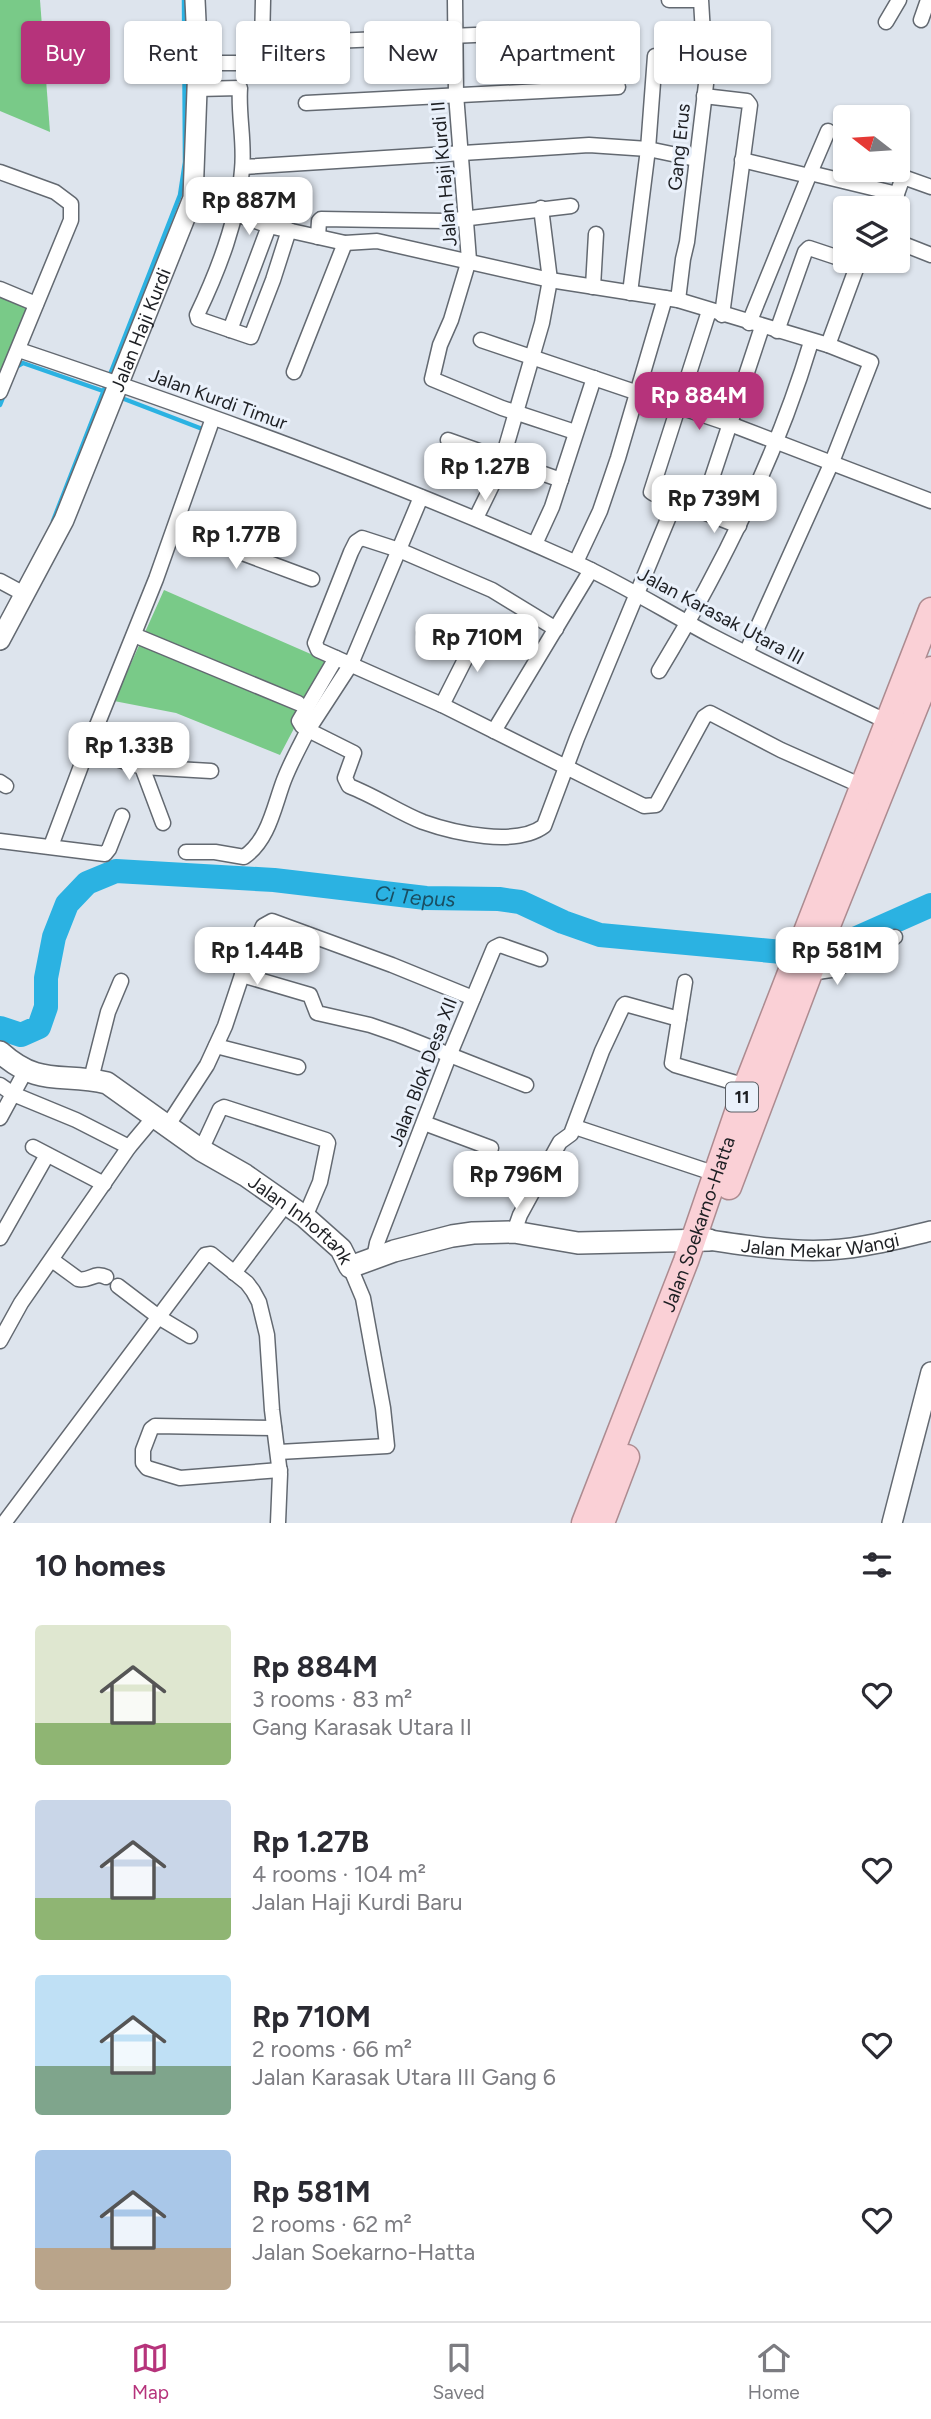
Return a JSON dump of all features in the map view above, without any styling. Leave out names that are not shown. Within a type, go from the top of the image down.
[{"type":"highway","name":"Jalan Soekarno-Hatta","points":[[818,925],[925,662],[931,610]]},
{"type":"highway","name":"Jalan Soekarno-Hatta","points":[[584,1523],[701,1240],[807,963],[862,786],[888,722],[925,662]]},
{"type":"highway","name":"Jalan Soekarno-Hatta","points":[[602,1523],[701,1240],[716,1174],[746,1086],[807,963]]},
{"type":"main road","name":"Jalan Inhoftank","points":[[0,1052],[16,1081],[91,1079],[107,1083],[156,1122],[224,1162],[305,1217],[341,1249],[350,1267],[452,1236],[514,1232],[578,1243],[701,1240]]},
{"type":"street","name":"Jalan Haji Kurdi","points":[[195,0],[196,21]]},
{"type":"street","points":[[262,0],[262,21]]},
{"type":"street","name":"Jalan Haji Kurdi II","points":[[455,0],[456,21]]},
{"type":"street","points":[[669,0],[701,0]]},
{"type":"street","name":"Gang Erus","points":[[576,562],[600,511],[671,299],[687,242],[704,96],[706,58],[703,57],[701,0]]},
{"type":"street","points":[[887,22],[899,0]]},
{"type":"street","points":[[921,20],[928,0]]},
{"type":"street","points":[[630,293],[648,149],[654,69]]},
{"type":"street","name":"Jalan Haji Kurdi","points":[[0,640],[64,520],[112,381],[193,198],[197,84]]},
{"type":"street","name":"Jalan Haji Kurdi II","points":[[456,84],[469,260]]},
{"type":"street","points":[[306,103],[618,87]]},
{"type":"street","points":[[197,89],[240,88],[243,167],[236,215],[197,317],[249,337],[289,230]]},
{"type":"street","points":[[653,494],[651,492],[679,407],[716,313],[750,103],[704,96]]},
{"type":"street","points":[[739,526],[701,511],[730,424],[755,325],[809,175],[828,131]]},
{"type":"street","points":[[243,167],[589,145],[648,149],[696,159]]},
{"type":"street","points":[[742,160],[809,175],[878,196]]},
{"type":"street","points":[[0,172],[55,192],[71,204],[71,220],[0,392]]},
{"type":"street","points":[[897,196],[904,177],[931,187]]},
{"type":"street","points":[[193,198],[269,226],[345,243],[377,241],[550,280],[671,299],[828,345],[871,362],[832,462],[746,653]]},
{"type":"street","points":[[318,237],[321,219],[445,220],[571,206]]},
{"type":"street","points":[[476,518],[502,460],[542,323],[550,280],[541,208]]},
{"type":"street","points":[[230,330],[269,226]]},
{"type":"street","points":[[593,287],[596,234]]},
{"type":"street","points":[[294,372],[345,243]]},
{"type":"street","points":[[910,247],[931,255]]},
{"type":"street","points":[[777,331],[805,252],[809,248],[833,256]]},
{"type":"street","points":[[469,260],[451,320],[440,345],[432,379],[436,383],[575,432]]},
{"type":"street","points":[[828,345],[849,273]]},
{"type":"street","points":[[0,289],[36,304]]},
{"type":"street","points":[[481,340],[638,391],[931,501]]},
{"type":"street","points":[[659,671],[689,622],[739,526],[778,442],[811,342]]},
{"type":"street","name":"Jalan Kurdi Timur","points":[[19,350],[112,381],[421,497]]},
{"type":"street","points":[[535,544],[552,507],[594,378]]},
{"type":"street","points":[[51,846],[134,635],[213,418]]},
{"type":"street","points":[[448,440],[561,480]]},
{"type":"street","points":[[186,852],[215,852],[244,857],[252,852],[267,828],[285,777],[308,730],[351,664],[421,497]]},
{"type":"street","name":"Jalan Karasak Utara III","points":[[421,497],[576,562],[746,653],[888,722]]},
{"type":"street","points":[[336,658],[299,721],[308,730],[354,753],[345,778],[349,786],[422,821],[463,832],[512,838],[540,830],[546,821],[636,592],[675,502]]},
{"type":"street","points":[[174,528],[312,579]]},
{"type":"street","points":[[556,629],[492,590],[399,550],[362,538],[356,542],[317,635],[316,648],[442,705],[635,802],[650,807],[656,805],[704,717],[710,713],[780,750],[862,786]]},
{"type":"street","points":[[494,731],[591,570]]},
{"type":"street","points":[[0,581],[23,594]]},
{"type":"street","points":[[442,705],[481,628]]},
{"type":"street","points":[[424,633],[467,656]]},
{"type":"street","points":[[134,635],[298,703]]},
{"type":"street","points":[[87,750],[142,767],[211,771]]},
{"type":"street","points":[[142,767],[163,822]]},
{"type":"street","points":[[0,841],[104,854],[109,849],[122,816]]},
{"type":"street","points":[[0,1341],[21,1303],[129,1147],[194,1087],[225,1026],[242,975],[263,926],[272,921],[473,998]]},
{"type":"street","points":[[807,963],[838,969],[895,937]]},
{"type":"street","name":"Jalan Blok Desa XII","points":[[373,1258],[449,1056],[497,946],[540,959]]},
{"type":"street","points":[[242,975],[310,995],[314,1010],[321,1015],[370,1025],[526,1085]]},
{"type":"street","points":[[91,1079],[107,1012],[121,981]]},
{"type":"street","points":[[685,982],[672,1060],[675,1065],[746,1086]]},
{"type":"street","points":[[514,1232],[520,1215],[560,1142],[571,1135],[575,1127],[602,1051],[623,1006],[625,1004],[679,1019]]},
{"type":"street","points":[[216,1046],[298,1067]]},
{"type":"street","points":[[0,1118],[16,1081],[76,1120],[129,1147]]},
{"type":"street","points":[[201,1150],[220,1109],[227,1107],[326,1140],[328,1143],[320,1182],[305,1217]]},
{"type":"street","points":[[424,1123],[491,1148]]},
{"type":"street","points":[[575,1127],[716,1174]]},
{"type":"street","points":[[33,1147],[104,1184]]},
{"type":"street","points":[[0,1238],[47,1155]]},
{"type":"street","points":[[234,1273],[286,1204]]},
{"type":"street","name":"Jalan Mekar Wangi","points":[[701,1240],[809,1251],[877,1243],[931,1231]]},
{"type":"street","points":[[4,1523],[205,1255],[213,1255],[253,1291],[267,1335],[274,1428],[279,1452],[278,1523]]},
{"type":"street","points":[[52,1260],[78,1279],[89,1279],[96,1274],[106,1277]]},
{"type":"street","points":[[279,1452],[387,1446],[383,1408],[363,1298],[350,1267]]},
{"type":"street","points":[[118,1286],[160,1318],[190,1336]]},
{"type":"street","points":[[892,1523],[931,1372]]},
{"type":"street","points":[[274,1428],[155,1426],[151,1429],[143,1450],[143,1463],[147,1468],[180,1478],[280,1470]]},
{"type":"green space","points":[[0,0],[40,0],[42,21],[21,21],[21,84],[46,84],[50,132],[0,111]]},
{"type":"green space","points":[[0,292],[32,305],[0,385]]},
{"type":"green space","points":[[164,590],[329,662],[280,755],[176,713],[114,701]]},
{"type":"waterway","points":[[53,521],[180,195],[185,162],[184,0]]},
{"type":"waterway","points":[[16,367],[23,363],[106,392]]},
{"type":"waterway","points":[[0,405],[4,395]]},
{"type":"waterway","points":[[119,397],[205,430]]},
{"type":"waterway","name":"Ci Tepus","points":[[0,1028],[21,1035],[39,1027],[46,1007],[46,978],[54,937],[67,904],[87,883],[116,871],[274,880],[426,898],[499,899],[520,902],[600,935],[782,952],[828,947],[850,941],[931,905]]}]
